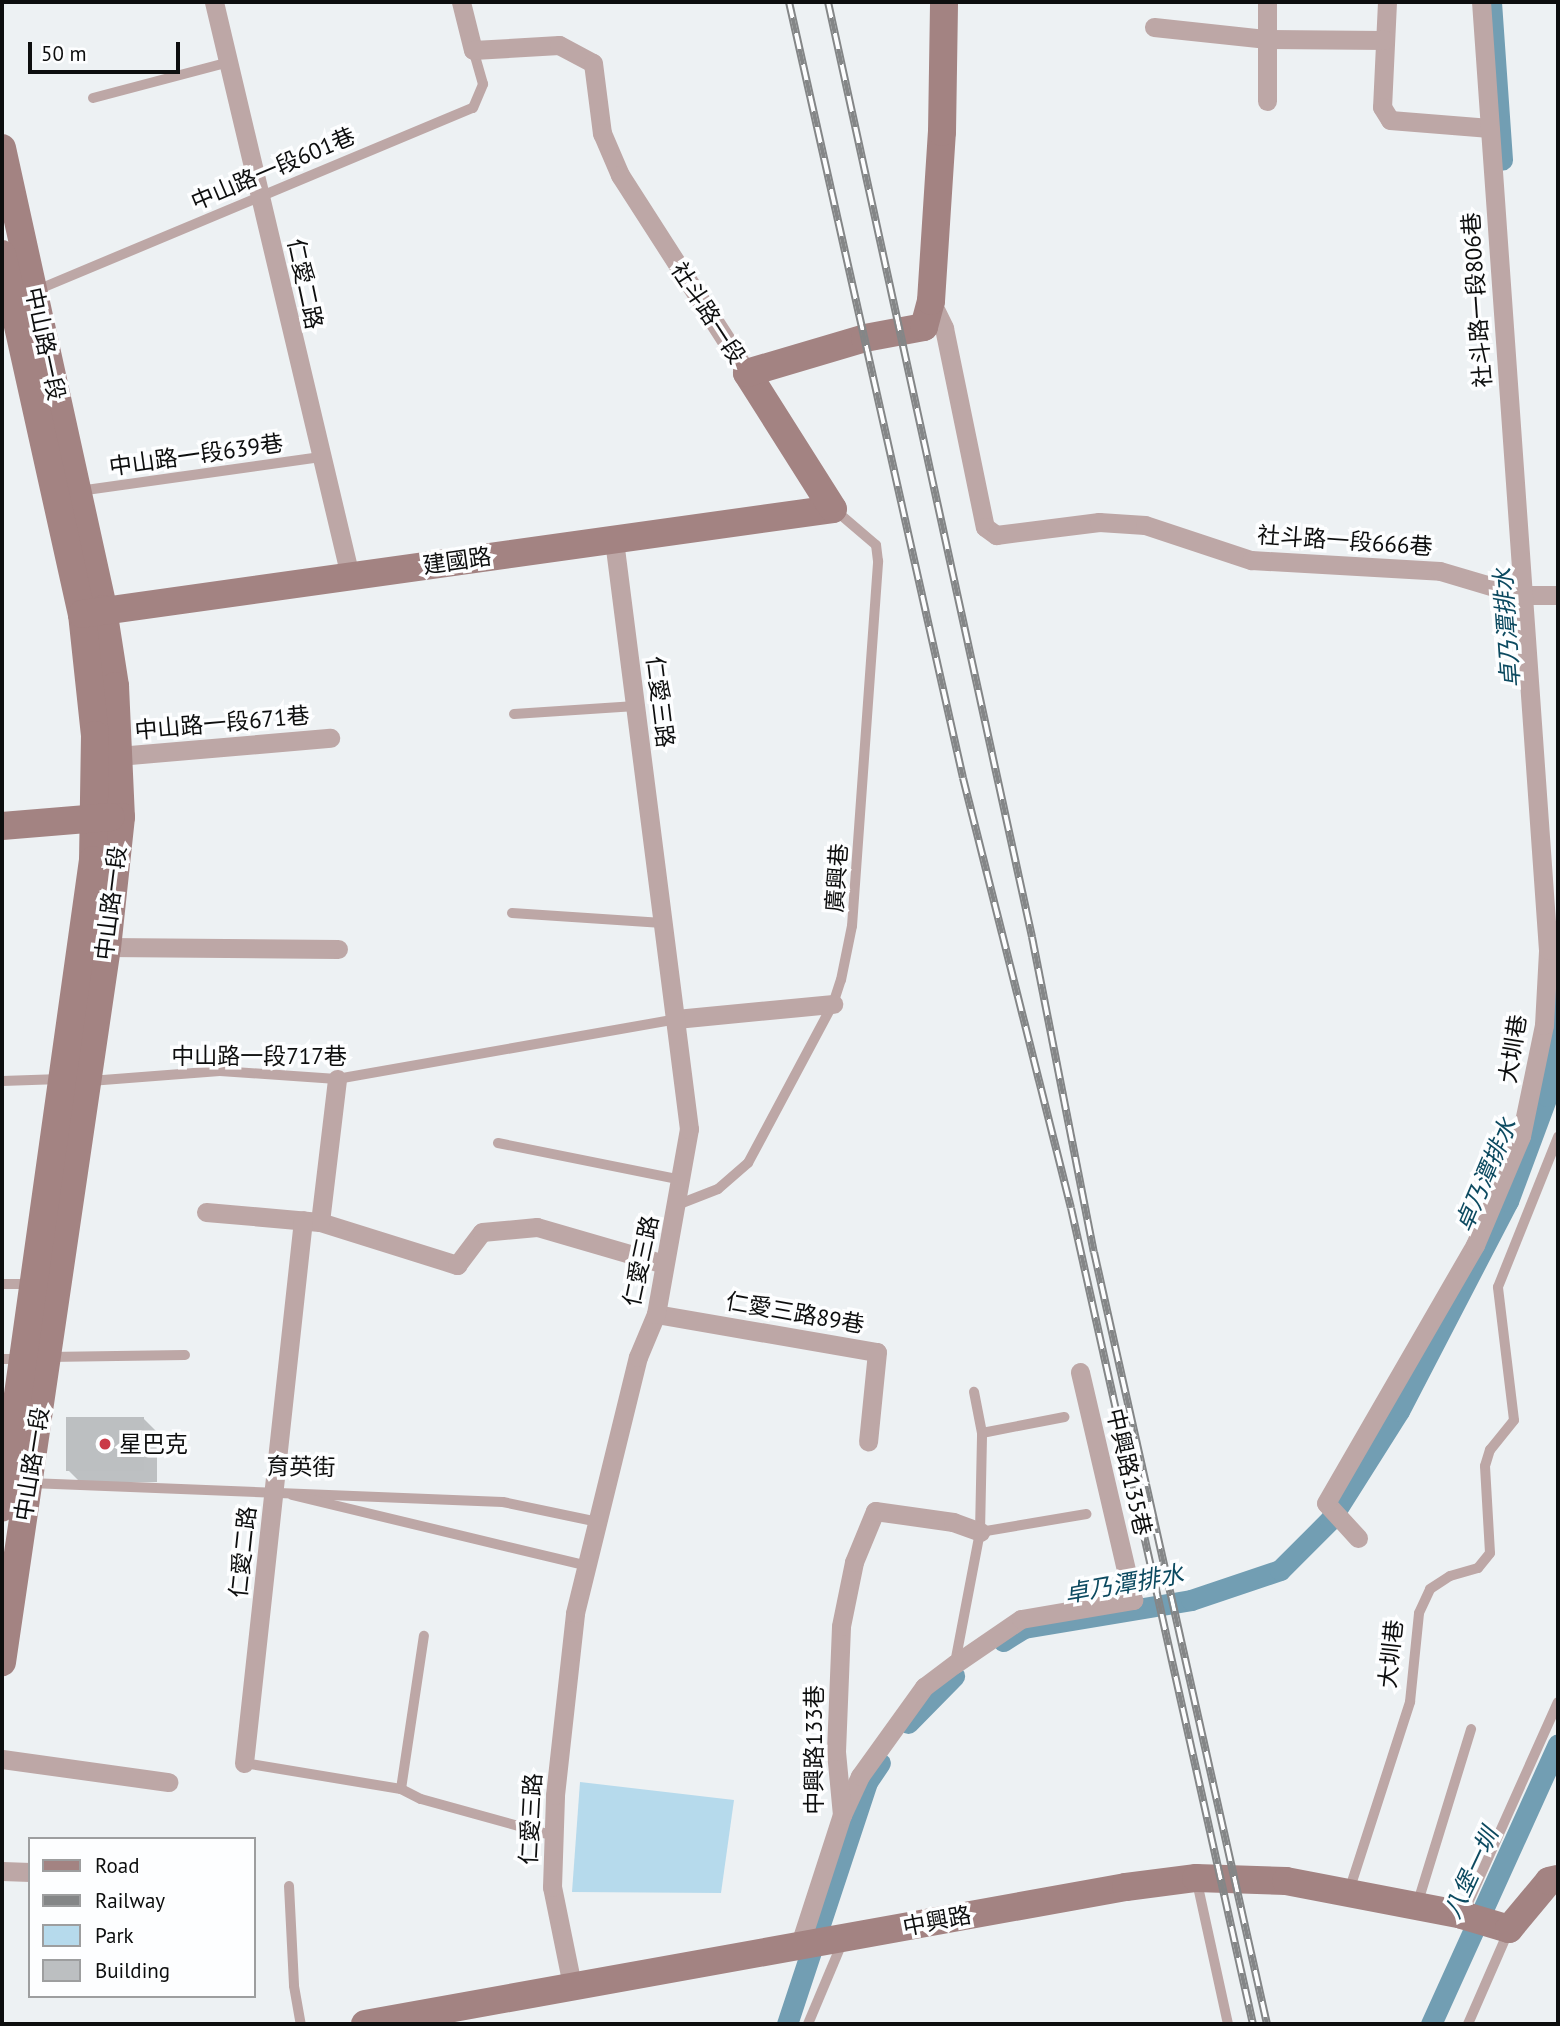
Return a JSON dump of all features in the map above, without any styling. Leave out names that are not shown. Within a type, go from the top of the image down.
[{"type":"street","name":"仁愛二路","points":[[214,2],[262,194],[275,269],[350,576]]},
{"type":"street","points":[[461,2],[473,50]]},
{"type":"street","name":"社斗路一段","points":[[473,50],[559,45],[593,63],[603,134],[620,175],[747,373],[865,338],[924,327],[931,301],[944,2]]},
{"type":"street","points":[[1267,101],[1268,2]]},
{"type":"street","points":[[1387,2],[1382,107],[1390,120],[1489,128]]},
{"type":"street","name":"社斗路一段806巷","points":[[1481,2],[1522,595]]},
{"type":"street","points":[[1154,27],[1267,39],[1385,40]]},
{"type":"street","name":"中山路一段","points":[[2,148],[16,301],[92,611],[115,686],[121,817],[107,947],[75,1080],[33,1284],[27,1358]]},
{"type":"street","name":"中山路一段","points":[[2,254],[76,491],[92,611],[93,817],[93,860],[75,1080],[27,1358],[9,1490],[2,1662]]},
{"type":"street","name":"社斗路一段666巷","points":[[931,301],[944,328],[985,527],[996,535],[1099,522],[1144,525],[1251,560],[1440,571],[1522,595],[1553,595]]},
{"type":"street","points":[[747,373],[833,509]]},
{"type":"street","name":"建國路","points":[[92,611],[833,509]]},
{"type":"street","name":"仁愛三路","points":[[572,1985],[552,1887],[554,1836],[575,1612],[639,1357],[656,1314],[689,1129],[614,540]]},
{"type":"street","name":"大圳巷","points":[[1358,1538],[1326,1503],[1475,1245],[1521,1136],[1533,1090],[1549,950],[1522,595]]},
{"type":"street","name":"中山路一段671巷","points":[[118,757],[330,738]]},
{"type":"street","points":[[2,826],[93,817],[121,817]]},
{"type":"street","points":[[107,947],[338,949]]},
{"type":"street","points":[[676,1019],[833,1004]]},
{"type":"street","name":"仁愛二路","points":[[244,1763],[275,1491],[311,1221],[337,1079]]},
{"type":"street","points":[[206,1212],[311,1221],[457,1265],[482,1232],[537,1227],[664,1264]]},
{"type":"street","name":"仁愛三路89巷","points":[[656,1314],[877,1352],[868,1442]]},
{"type":"street","name":"中興路135巷","points":[[842,1815],[860,1776],[924,1687],[955,1664],[1021,1619],[1133,1600],[1080,1372]]},
{"type":"street","name":"中興路133巷","points":[[799,1947],[842,1815],[836,1751],[841,1626],[854,1562],[875,1511],[953,1522],[980,1532]]},
{"type":"street","points":[[2,1759],[168,1782]]},
{"type":"street","points":[[2,1871],[28,1872]]},
{"type":"street","points":[[1509,1929],[1554,1877]]},
{"type":"street","name":"中興路","points":[[365,2024],[1126,1887],[1196,1878],[1286,1881],[1349,1891],[1463,1915],[1509,1929]]},
{"type":"lane","name":"中山路一段601巷","points":[[16,301],[262,194],[473,108],[483,84],[473,50]]},
{"type":"lane","points":[[93,98],[229,62]]},
{"type":"lane","name":"中山路一段639巷","points":[[76,491],[321,457]]},
{"type":"lane","name":"廣興巷","points":[[677,1205],[718,1189],[748,1163],[833,1004],[852,926],[878,561],[876,545],[833,509]]},
{"type":"lane","points":[[514,714],[636,706]]},
{"type":"lane","points":[[512,912],[664,923]]},
{"type":"lane","name":"中山路一段717巷","points":[[2,1082],[220,1071],[337,1079],[676,1019]]},
{"type":"lane","name":"大圳巷","points":[[1349,1891],[1410,1702],[1419,1613],[1430,1589],[1450,1576],[1478,1568],[1490,1553],[1485,1466],[1490,1450],[1514,1420],[1498,1287],[1558,1137]]},
{"type":"lane","points":[[498,1143],[681,1180]]},
{"type":"lane","points":[[2,1284],[33,1284]]},
{"type":"lane","points":[[27,1358],[185,1355]]},
{"type":"lane","points":[[955,1664],[980,1532],[982,1433],[974,1392]]},
{"type":"lane","points":[[982,1433],[1063,1417]]},
{"type":"lane","name":"育英街","points":[[9,1490],[275,1491],[503,1502],[598,1522]]},
{"type":"lane","points":[[275,1491],[587,1566]]},
{"type":"lane","points":[[980,1532],[1086,1514]]},
{"type":"lane","points":[[401,1789],[424,1636]]},
{"type":"lane","points":[[1463,1915],[1558,1702]]},
{"type":"lane","points":[[1417,1905],[1471,1729]]},
{"type":"lane","points":[[244,1763],[401,1789],[421,1799],[554,1836]]},
{"type":"lane","points":[[1196,1878],[1228,2024]]},
{"type":"lane","points":[[289,1886],[294,1986],[301,2024]]},
{"type":"lane","points":[[1468,2024],[1509,1929]]},
{"type":"lane","points":[[808,2024],[843,1939]]},
{"type":"green space","points":[[580,1782],[734,1800],[721,1893],[572,1892]]},
{"type":"building","name":"星巴克","points":[[66,1417],[144,1417],[144,1471],[66,1471]]},
{"type":"waterway","name":"卓乃潭排水","points":[[1491,2],[1502,160]]},
{"type":"waterway","name":"卓乃潭排水","points":[[1003,1641],[1024,1628],[1191,1600],[1280,1570],[1330,1520],[1399,1411],[1508,1201],[1547,1096],[1555,1025],[1555,964]]},
{"type":"waterway","name":"卓乃潭排水","points":[[908,1723],[954,1676]]},
{"type":"waterway","name":"八堡一圳","points":[[1431,2024],[1558,1744]]},
{"type":"waterway","name":"卓乃潭排水","points":[[787,2024],[867,1782],[880,1763]]},
{"type":"railway","points":[[789,2],[963,778],[1071,1208],[1253,2024]]},
{"type":"railway","points":[[828,2],[1032,937],[1094,1252],[1267,2024]]},
{"type":"place","name":"星巴克","points":[[105,1444]]}]
